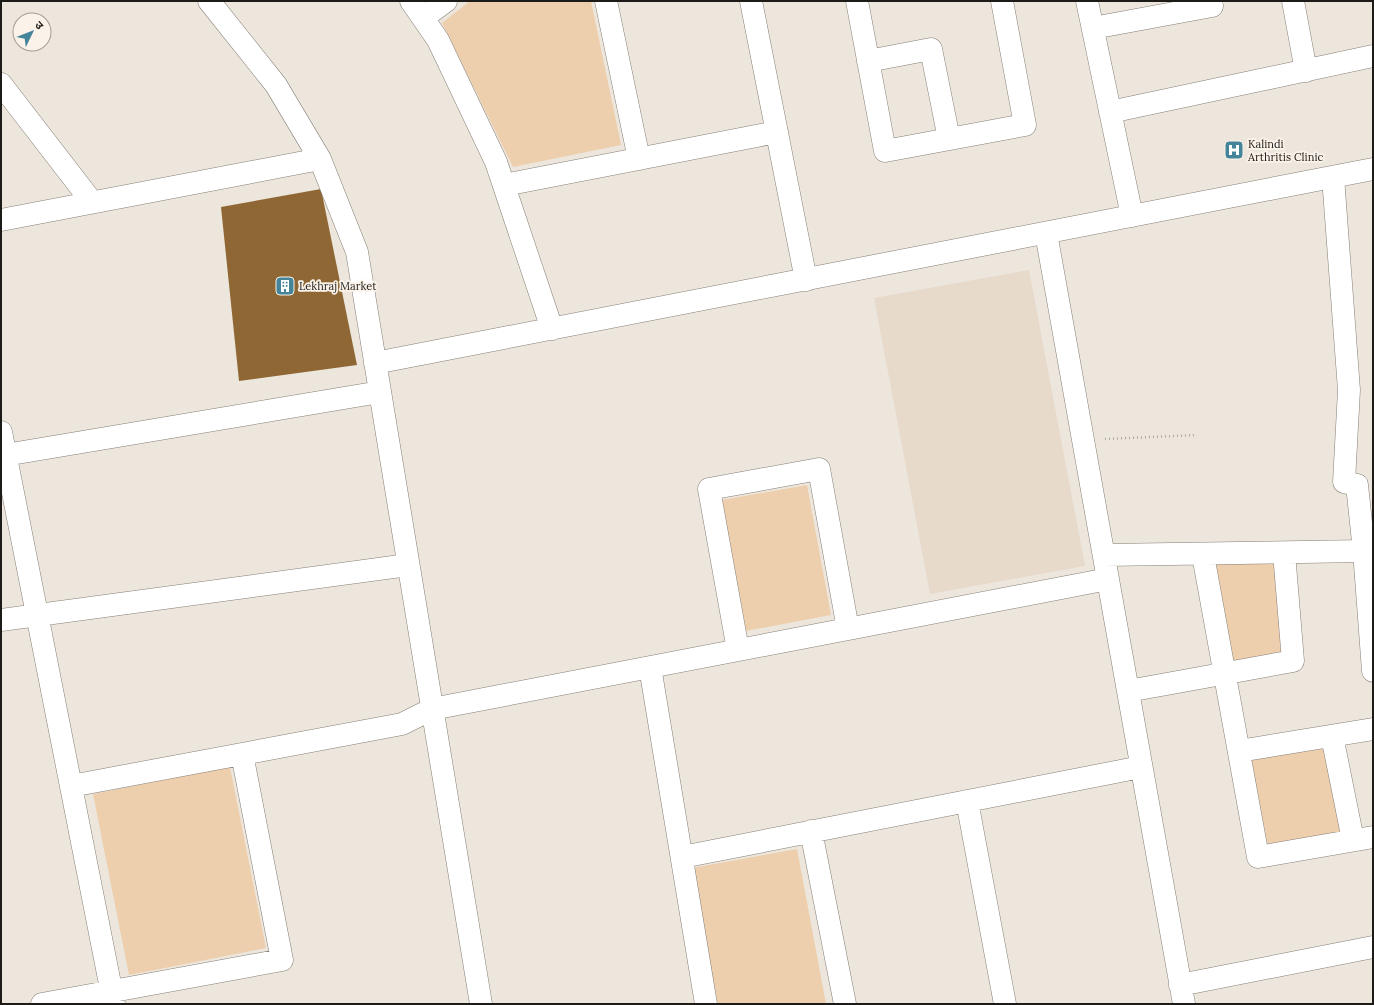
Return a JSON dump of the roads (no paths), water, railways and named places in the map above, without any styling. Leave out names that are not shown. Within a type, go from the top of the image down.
[{"type":"street","points":[[208,1],[276,85],[320,159],[357,252],[481,1004]]},
{"type":"street","points":[[446,1],[417,10],[438,40],[496,162],[552,329]]},
{"type":"street","points":[[606,1],[639,159]]},
{"type":"street","points":[[752,1],[806,280]]},
{"type":"street","points":[[857,1],[885,151],[1025,125],[1002,1]]},
{"type":"street","points":[[1088,1],[1132,216]]},
{"type":"street","points":[[1093,28],[1212,6],[1211,1]]},
{"type":"street","points":[[1293,1],[1306,71]]},
{"type":"street","points":[[868,61],[931,49],[949,139]]},
{"type":"street","points":[[1110,112],[1373,56]]},
{"type":"street","points":[[1,84],[92,202]]},
{"type":"street","points":[[504,185],[777,132]]},
{"type":"street","points":[[1,220],[320,159]]},
{"type":"street","points":[[375,363],[1373,169]]},
{"type":"street","points":[[1333,177],[1349,390],[1344,482],[1357,485],[1364,551],[1373,671]]},
{"type":"street","points":[[1046,233],[1182,994],[1373,947]]},
{"type":"street","points":[[6,455],[380,392]]},
{"type":"street","points":[[1,432],[113,998]]},
{"type":"street","points":[[738,650],[709,489],[819,469],[848,629]]},
{"type":"street","points":[[1104,556],[1364,551]]},
{"type":"street","points":[[1128,690],[1293,660],[1284,553]]},
{"type":"street","points":[[1204,555],[1258,857],[1363,838],[1332,736]]},
{"type":"street","points":[[1,620],[408,565]]},
{"type":"street","points":[[71,786],[402,724],[432,709],[1108,579]]},
{"type":"street","points":[[650,667],[706,1004]]},
{"type":"street","points":[[1239,751],[1373,729]]},
{"type":"street","points":[[42,1004],[113,998],[282,960],[242,754]]},
{"type":"street","points":[[682,857],[1141,767]]},
{"type":"street","points":[[967,801],[1005,1004]]},
{"type":"street","points":[[811,831],[845,1004]]},
{"type":"place","name":"Kalindi Arthritis Clinic","points":[[1234,150]]},
{"type":"place","name":"Lekhraj Market","points":[[285,286]]}]
